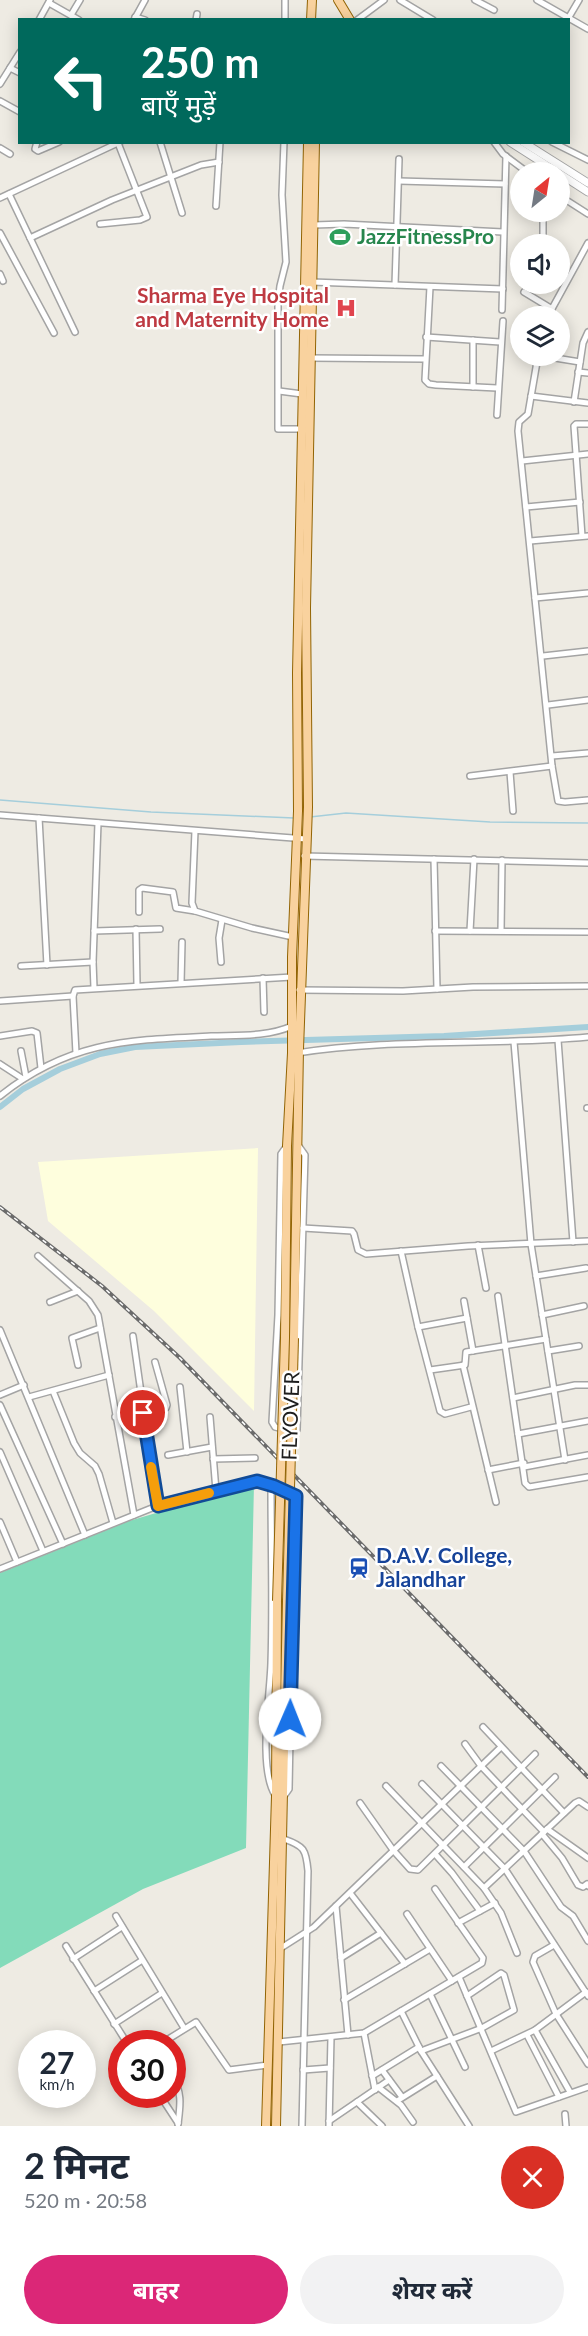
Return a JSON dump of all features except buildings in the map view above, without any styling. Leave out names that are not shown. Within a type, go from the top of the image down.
[{"type":"main road","points":[[311,18],[312,0]]},
{"type":"main road","points":[[317,0],[317,18]]},
{"type":"main road","points":[[338,0],[349,18]]},
{"type":"main road","points":[[302,827],[308,809],[306,608],[308,144]]},
{"type":"main road","points":[[296,1051],[294,1030],[302,839],[298,811],[297,673],[302,394],[312,282],[315,144]]},
{"type":"main road","points":[[296,991],[292,977],[293,937],[301,856]]},
{"type":"main road","name":"FLYOVER","points":[[280,1796],[277,1601],[297,1144],[296,1051]]},
{"type":"main road","name":"FLYOVER","points":[[280,1796],[287,1601],[289,1338],[287,1146],[296,1051]]},
{"type":"main road","points":[[276,2126],[284,1839],[280,1796]]},
{"type":"main road","points":[[266,2126],[280,1796]]},
{"type":"street","points":[[71,15],[80,0]]},
{"type":"street","points":[[134,18],[144,0]]},
{"type":"street","points":[[285,0],[285,18]]},
{"type":"street","points":[[360,18],[384,0]]},
{"type":"street","points":[[400,0],[430,18]]},
{"type":"street","points":[[475,0],[494,10]]},
{"type":"street","points":[[537,0],[588,29]]},
{"type":"street","points":[[569,17],[579,0]]},
{"type":"street","points":[[40,18],[50,2],[76,18]]},
{"type":"street","points":[[0,83],[18,55]]},
{"type":"street","points":[[10,68],[18,73]]},
{"type":"street","points":[[0,101],[18,111]]},
{"type":"street","points":[[36,144],[36,151],[54,144]]},
{"type":"street","points":[[100,144],[102,151]]},
{"type":"street","points":[[0,198],[117,144]]},
{"type":"street","points":[[100,224],[144,219],[147,213],[119,144]]},
{"type":"street","points":[[161,144],[182,213]]},
{"type":"street","points":[[216,206],[220,144]]},
{"type":"street","points":[[284,144],[282,195],[286,262],[278,303],[278,429],[302,429]]},
{"type":"street","points":[[496,144],[514,162]]},
{"type":"street","points":[[513,144],[541,162]]},
{"type":"street","points":[[526,144],[588,183]]},
{"type":"street","points":[[556,144],[588,160]]},
{"type":"street","points":[[0,148],[10,154]]},
{"type":"street","points":[[502,310],[506,156]]},
{"type":"street","points":[[395,285],[399,159]]},
{"type":"street","points":[[30,238],[138,190],[201,165],[219,162]]},
{"type":"street","points":[[399,181],[505,184]]},
{"type":"street","points":[[570,181],[588,192]]},
{"type":"street","points":[[9,194],[75,332]]},
{"type":"street","points":[[570,202],[588,214]]},
{"type":"street","points":[[314,225],[344,224],[503,232]]},
{"type":"street","points":[[0,232],[54,333]]},
{"type":"street","points":[[554,306],[588,243]]},
{"type":"street","points":[[0,274],[3,281]]},
{"type":"street","points":[[312,282],[503,289]]},
{"type":"street","points":[[430,287],[424,377],[429,384],[497,388]]},
{"type":"street","points":[[527,294],[547,306]]},
{"type":"street","points":[[497,415],[503,321]]},
{"type":"street","points":[[574,402],[583,343],[588,332]]},
{"type":"street","points":[[426,337],[500,342]]},
{"type":"street","points":[[472,387],[473,340]]},
{"type":"street","points":[[307,358],[425,359]]},
{"type":"street","points":[[570,360],[580,362]]},
{"type":"street","points":[[536,366],[528,414],[519,422],[535,598],[548,705],[552,766],[558,801],[588,800]]},
{"type":"street","points":[[578,372],[588,373]]},
{"type":"street","points":[[279,391],[302,394]]},
{"type":"street","points":[[531,396],[588,403]]},
{"type":"street","points":[[530,541],[585,536],[574,426],[588,424]]},
{"type":"street","points":[[522,461],[588,454]]},
{"type":"street","points":[[526,507],[580,502]]},
{"type":"street","points":[[535,598],[588,593]]},
{"type":"street","points":[[543,656],[588,651]]},
{"type":"street","points":[[548,705],[588,700]]},
{"type":"street","points":[[552,756],[588,753]]},
{"type":"street","points":[[470,776],[552,766]]},
{"type":"street","points":[[510,772],[513,811]]},
{"type":"street","points":[[0,815],[302,839]]},
{"type":"street","points":[[39,818],[47,965]]},
{"type":"street","points":[[94,988],[98,823]]},
{"type":"street","points":[[195,831],[192,903],[195,911]]},
{"type":"street","points":[[301,856],[588,863]]},
{"type":"street","points":[[434,859],[437,989]]},
{"type":"street","points":[[470,931],[474,859]]},
{"type":"street","points":[[501,931],[502,860]]},
{"type":"street","points":[[139,912],[139,890],[141,888],[174,892],[176,908],[293,937]]},
{"type":"street","points":[[220,962],[219,938],[222,920]]},
{"type":"street","points":[[136,929],[137,985]]},
{"type":"street","points":[[94,931],[160,929]]},
{"type":"street","points":[[435,931],[588,932]]},
{"type":"street","points":[[181,983],[182,942]]},
{"type":"street","points":[[21,966],[93,962]]},
{"type":"street","points":[[76,1053],[73,996],[75,990],[292,977]]},
{"type":"street","points":[[263,978],[264,1012]]},
{"type":"street","points":[[296,991],[365,992],[588,986]]},
{"type":"street","points":[[0,1001],[73,996]]},
{"type":"street","points":[[0,1095],[41,1068],[76,1053],[123,1042],[267,1034],[294,1030]]},
{"type":"street","points":[[0,1036],[37,1033],[41,1068]]},
{"type":"street","points":[[296,1051],[359,1045],[514,1042],[588,1037]]},
{"type":"street","points":[[558,1040],[573,1242]]},
{"type":"street","points":[[514,1042],[531,1244],[565,1460]]},
{"type":"street","points":[[21,1051],[25,1078]]},
{"type":"street","points":[[0,1064],[25,1078]]},
{"type":"street","points":[[287,1146],[281,1154],[278,1334],[272,1422],[275,1427],[294,1432],[297,1430],[306,1155],[297,1144]]},
{"type":"street","points":[[303,1228],[352,1231],[358,1250],[366,1254],[478,1245],[588,1241]]},
{"type":"street","points":[[478,1245],[486,1288]]},
{"type":"street","points":[[401,1251],[418,1327],[442,1413],[471,1407]]},
{"type":"street","points":[[38,1256],[94,1308],[100,1328],[134,1515]]},
{"type":"street","points":[[536,1276],[586,1268]]},
{"type":"street","points":[[50,1302],[78,1291]]},
{"type":"street","points":[[498,1296],[525,1484],[529,1487],[588,1477]]},
{"type":"street","points":[[464,1301],[474,1351]]},
{"type":"street","points":[[542,1315],[584,1306]]},
{"type":"street","points":[[418,1327],[467,1318]]},
{"type":"street","points":[[78,1365],[72,1338],[100,1328]]},
{"type":"street","points":[[0,1330],[85,1535]]},
{"type":"street","points":[[133,1336],[158,1506]]},
{"type":"street","points":[[496,1502],[471,1407],[463,1365],[466,1363],[465,1353],[546,1339]]},
{"type":"street","points":[[548,1351],[579,1346]]},
{"type":"street","points":[[115,1417],[164,1409],[166,1406],[155,1362]]},
{"type":"street","points":[[430,1370],[463,1365]]},
{"type":"street","points":[[29,1397],[109,1375]]},
{"type":"street","points":[[0,1395],[24,1385]]},
{"type":"street","points":[[513,1398],[588,1385]]},
{"type":"street","points":[[180,1387],[187,1452]]},
{"type":"street","points":[[53,1391],[74,1443],[80,1453],[95,1466],[99,1474],[113,1523]]},
{"type":"street","points":[[0,1405],[63,1544]]},
{"type":"street","points":[[210,1417],[216,1491]]},
{"type":"street","points":[[518,1434],[588,1421]]},
{"type":"street","points":[[168,1455],[212,1447]]},
{"type":"street","points":[[0,1452],[44,1551]]},
{"type":"street","points":[[488,1470],[588,1455]]},
{"type":"street","points":[[213,1459],[255,1458]]},
{"type":"street","points":[[0,1569],[158,1506],[216,1491],[257,1481],[272,1486],[293,1494],[297,1500],[293,1577],[289,1790],[280,1796],[269,1785],[267,1747],[271,1665],[272,1486]]},
{"type":"street","points":[[0,1522],[17,1562]]},
{"type":"street","points":[[483,1727],[564,1813]]},
{"type":"street","points":[[465,1744],[481,1766],[544,1832],[578,1885],[583,1887],[588,1884]]},
{"type":"street","points":[[281,1948],[306,1932],[336,1906],[501,1747]]},
{"type":"street","points":[[360,1803],[393,1850],[413,1871],[418,1870],[535,1754]]},
{"type":"street","points":[[441,1766],[524,1851],[561,1907],[573,1916],[588,1941]]},
{"type":"street","points":[[464,1867],[555,1777]]},
{"type":"street","points":[[422,1784],[505,1869],[586,1990],[536,2030],[491,2051]]},
{"type":"street","points":[[386,1786],[484,1888],[495,1903],[517,1953]]},
{"type":"street","points":[[484,1888],[579,1801],[588,1807]]},
{"type":"street","points":[[544,1832],[588,1858]]},
{"type":"street","points":[[284,1839],[299,1845],[304,1850],[306,1858],[302,2126]]},
{"type":"street","points":[[435,1854],[480,1911]]},
{"type":"street","points":[[279,2042],[364,2033],[483,1961],[435,1889]]},
{"type":"street","points":[[350,1893],[405,1964]]},
{"type":"street","points":[[458,1923],[495,1903]]},
{"type":"street","points":[[336,1906],[348,2035]]},
{"type":"street","points":[[407,1914],[452,1981]]},
{"type":"street","points":[[116,1916],[141,1961],[184,2028]]},
{"type":"street","points":[[73,1959],[122,1927]]},
{"type":"street","points":[[341,1958],[381,1933]]},
{"type":"street","points":[[554,1945],[533,1959],[556,2014],[588,2064]]},
{"type":"street","points":[[66,1946],[118,2030]]},
{"type":"street","points":[[344,2000],[430,1949]]},
{"type":"street","points":[[94,1991],[141,1961]]},
{"type":"street","points":[[372,2076],[420,2049],[482,2028],[514,2010],[504,1975],[498,1973],[467,1996]]},
{"type":"street","points":[[459,1977],[516,2112],[588,2087]]},
{"type":"street","points":[[114,2024],[162,1992]]},
{"type":"street","points":[[430,1994],[465,2067]]},
{"type":"street","points":[[401,2012],[420,2049],[469,2126]]},
{"type":"street","points":[[181,2030],[194,2022],[199,2024],[229,2070],[268,2065]]},
{"type":"street","points":[[536,2030],[570,2092]]},
{"type":"street","points":[[364,2033],[376,2089]]},
{"type":"street","points":[[527,2035],[559,2097]]},
{"type":"street","points":[[329,2124],[331,2037]]},
{"type":"street","points":[[303,2070],[330,2068]]},
{"type":"street","points":[[382,2070],[413,2122]]},
{"type":"street","points":[[400,2099],[437,2076]]},
{"type":"street","points":[[329,2124],[389,2080]]},
{"type":"street","points":[[376,2089],[400,2099]]},
{"type":"street","points":[[357,2102],[382,2126]]},
{"type":"street","points":[[168,2108],[179,2125]]},
{"type":"street","points":[[179,2125],[180,2108]]},
{"type":"street","points":[[565,2114],[566,2126]]},
{"type":"shaded area","points":[[258,1148],[254,1411],[154,1311],[48,1221],[38,1162]]},
{"type":"green space","points":[[254,1484],[246,1848],[143,1889],[0,1968],[0,1573],[129,1521]]},
{"type":"waterway","points":[[0,800],[151,812],[294,818]]},
{"type":"waterway","points":[[310,817],[346,813],[490,822],[588,823]]},
{"type":"waterway","points":[[0,1107],[23,1089],[60,1069],[100,1054],[135,1047],[444,1036],[588,1027]]},
{"type":"railway","points":[[0,1207],[102,1286],[180,1358],[588,1777]]},
{"type":"slow traffic","points":[[151,1467],[158,1506],[209,1493]]},
{"type":"place","name":"JazzFitnessPro","points":[[340,237]]},
{"type":"place","name":"Sharma Eye Hospital and Maternity Home","points":[[346,308]]},
{"type":"place","name":"D.A.V. College, Jalandhar","points":[[359,1568]]},
{"type":"route","points":[[143,1413],[158,1506],[257,1481],[296,1496],[290,1719]]}]
